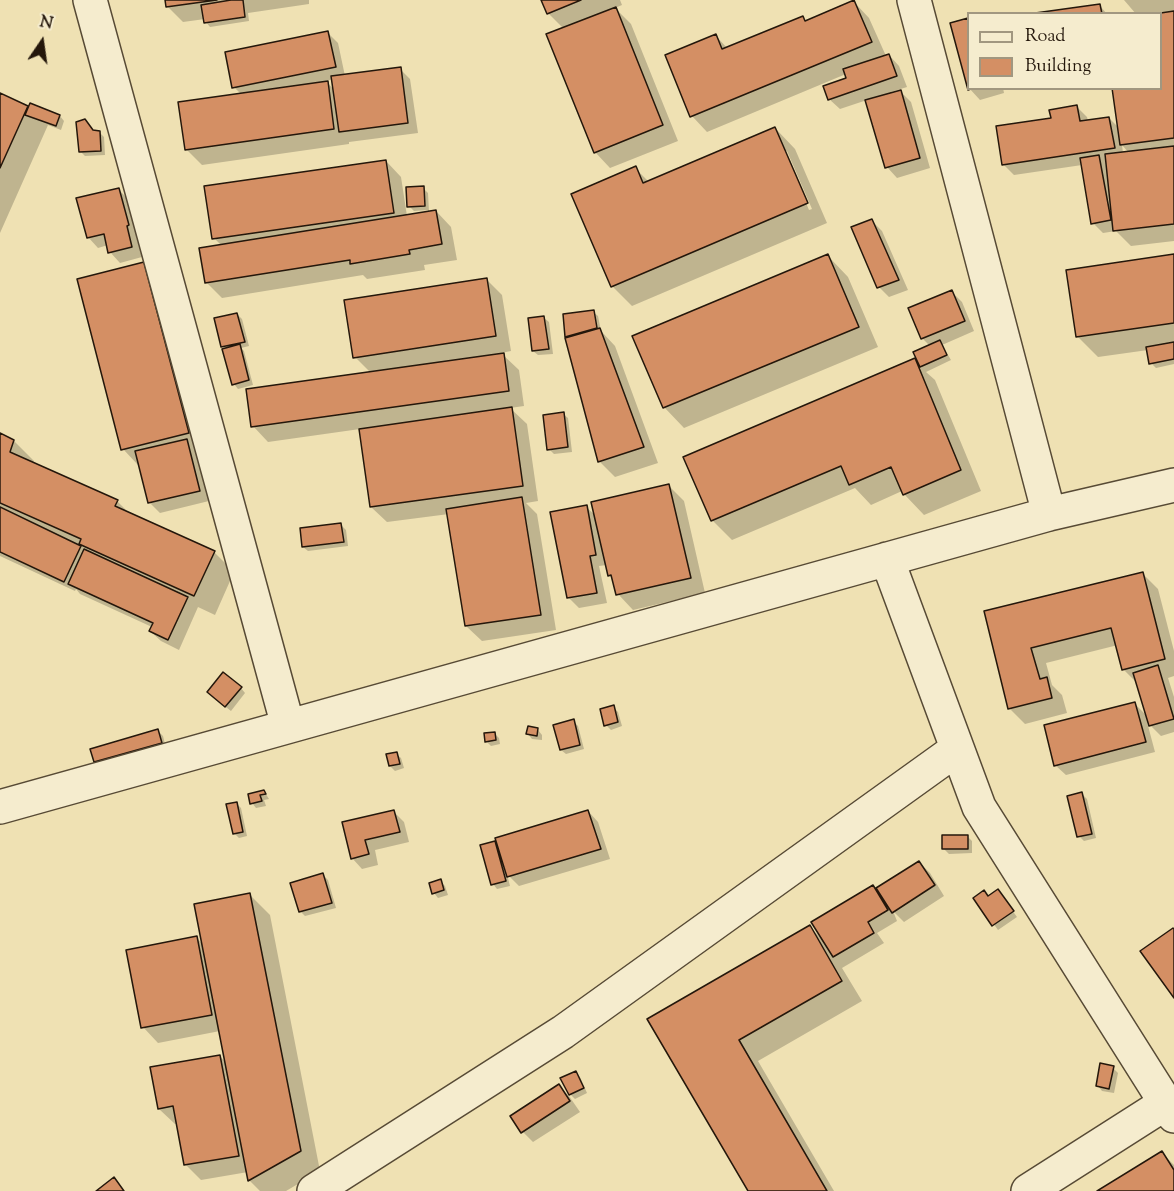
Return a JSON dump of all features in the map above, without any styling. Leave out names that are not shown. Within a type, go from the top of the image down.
[{"type":"street","points":[[90,0],[288,726]]},
{"type":"street","points":[[914,0],[1049,514]]},
{"type":"street","points":[[0,807],[1049,514],[1174,485]]},
{"type":"street","points":[[887,559],[979,807],[1170,1110],[1028,1191]]},
{"type":"street","points":[[314,1191],[563,1032],[957,749]]},
{"type":"building","points":[[165,0],[217,0],[166,7]]},
{"type":"building","points":[[243,0],[245,17],[204,23],[201,5]]},
{"type":"building","points":[[541,0],[581,0],[547,14]]},
{"type":"building","points":[[854,0],[872,42],[690,117],[665,55],[716,34],[722,49],[803,16],[805,21]]},
{"type":"building","points":[[1100,4],[1102,12],[1042,12]]},
{"type":"building","points":[[616,7],[663,125],[594,153],[546,34]]},
{"type":"building","points":[[1174,11],[1174,138],[1120,145],[1112,90],[1162,90],[1162,13]]},
{"type":"building","points":[[967,18],[967,86],[950,23]]},
{"type":"building","points":[[328,31],[336,67],[232,88],[225,52]]},
{"type":"building","points":[[889,54],[897,76],[828,100],[823,86],[846,78],[843,69]]},
{"type":"building","points":[[401,67],[408,123],[339,132],[331,76]]},
{"type":"building","points":[[328,81],[334,129],[185,150],[178,102]]},
{"type":"building","points":[[901,90],[920,158],[885,168],[865,100]]},
{"type":"building","points":[[0,93],[28,106],[0,168]]},
{"type":"building","points":[[30,103],[60,115],[56,126],[25,115]]},
{"type":"building","points":[[1077,105],[1080,121],[1109,117],[1115,148],[1002,165],[996,126],[1051,118],[1049,110]]},
{"type":"building","points":[[85,119],[93,130],[100,131],[101,151],[79,152],[76,122]]},
{"type":"building","points":[[775,127],[808,203],[611,287],[571,194],[636,166],[643,183]]},
{"type":"building","points":[[1174,146],[1174,224],[1113,231],[1105,154]]},
{"type":"building","points":[[1099,155],[1111,220],[1091,224],[1080,158]]},
{"type":"building","points":[[386,160],[394,213],[212,239],[204,186]]},
{"type":"building","points":[[424,186],[425,206],[407,207],[406,187]]},
{"type":"building","points":[[119,188],[129,225],[127,226],[132,247],[108,253],[104,234],[87,238],[76,198]]},
{"type":"building","points":[[436,210],[442,244],[409,250],[410,254],[350,264],[350,260],[205,283],[199,248]]},
{"type":"building","points":[[872,219],[899,280],[877,288],[851,227]]},
{"type":"building","points":[[828,254],[859,327],[663,408],[632,336]]},
{"type":"building","points":[[1174,254],[1174,323],[1076,337],[1066,270]]},
{"type":"building","points":[[144,262],[189,433],[121,450],[77,279]]},
{"type":"building","points":[[487,278],[496,336],[353,358],[344,300]]},
{"type":"building","points":[[952,290],[965,321],[921,339],[908,308]]},
{"type":"building","points":[[594,310],[597,328],[565,337],[563,314]]},
{"type":"building","points":[[237,313],[245,342],[221,347],[214,318]]},
{"type":"building","points":[[544,316],[549,349],[532,351],[528,318]]},
{"type":"building","points":[[600,328],[644,447],[598,462],[565,338]]},
{"type":"building","points":[[940,340],[947,355],[920,367],[913,352]]},
{"type":"building","points":[[1174,342],[1174,359],[1149,364],[1146,347]]},
{"type":"building","points":[[240,344],[249,380],[232,385],[222,349]]},
{"type":"building","points":[[504,353],[509,391],[251,427],[246,389]]},
{"type":"building","points":[[915,358],[961,470],[903,495],[891,467],[849,485],[841,466],[711,521],[683,457]]},
{"type":"building","points":[[512,407],[523,486],[370,507],[359,429]]},
{"type":"building","points":[[564,412],[568,447],[547,450],[543,415]]},
{"type":"building","points":[[0,433],[14,440],[10,452],[118,500],[115,506],[215,551],[194,596],[79,544],[81,539],[0,503]]},
{"type":"building","points":[[187,439],[200,491],[148,503],[135,451]]},
{"type":"building","points":[[669,484],[691,578],[616,595],[611,575],[608,576],[591,502]]},
{"type":"building","points":[[522,497],[541,615],[465,626],[446,509]]},
{"type":"building","points":[[587,505],[596,555],[590,556],[597,593],[567,598],[550,512]]},
{"type":"building","points":[[0,507],[81,546],[64,582],[0,552]]},
{"type":"building","points":[[341,523],[344,542],[302,547],[300,528]]},
{"type":"building","points":[[84,549],[188,597],[168,640],[149,631],[153,623],[68,584]]},
{"type":"building","points":[[1143,572],[1165,659],[1122,670],[1111,628],[1031,648],[1040,679],[1047,677],[1052,698],[1008,709],[984,611]]},
{"type":"building","points":[[1158,665],[1174,719],[1149,726],[1133,673]]},
{"type":"building","points":[[223,672],[242,687],[225,707],[207,692]]},
{"type":"building","points":[[1135,702],[1146,742],[1054,766],[1044,725]]},
{"type":"building","points":[[614,705],[618,722],[604,726],[600,709]]},
{"type":"building","points":[[574,719],[580,745],[560,750],[553,725]]},
{"type":"building","points":[[528,726],[538,728],[537,736],[526,734]]},
{"type":"building","points":[[158,729],[162,743],[94,762],[90,749]]},
{"type":"building","points":[[495,732],[496,740],[485,742],[484,733]]},
{"type":"building","points":[[397,752],[400,764],[389,766],[386,754]]},
{"type":"building","points":[[264,790],[266,794],[260,795],[262,801],[250,804],[248,794]]},
{"type":"building","points":[[1082,792],[1092,834],[1077,837],[1067,796]]},
{"type":"building","points":[[237,802],[243,832],[233,834],[226,804]]},
{"type":"building","points":[[394,810],[400,832],[365,840],[369,854],[351,859],[342,822]]},
{"type":"building","points":[[588,810],[601,849],[507,877],[495,838]]},
{"type":"building","points":[[942,835],[968,835],[968,849],[942,849]]},
{"type":"building","points":[[495,841],[506,881],[491,885],[480,845]]},
{"type":"building","points":[[919,861],[935,885],[892,913],[876,888]]},
{"type":"building","points":[[323,873],[332,903],[299,912],[290,883]]},
{"type":"building","points":[[441,879],[444,890],[432,894],[429,883]]},
{"type":"building","points":[[873,885],[888,910],[868,922],[874,933],[833,957],[811,922]]},
{"type":"building","points":[[998,889],[1014,911],[992,926],[973,898],[984,890],[988,896]]},
{"type":"building","points":[[250,893],[301,1151],[248,1181],[194,904]]},
{"type":"building","points":[[810,925],[842,981],[739,1040],[827,1191],[748,1191],[647,1019]]},
{"type":"building","points":[[1174,929],[1174,998],[1140,951]]},
{"type":"building","points":[[197,936],[212,1015],[141,1028],[126,950]]},
{"type":"building","points":[[220,1055],[239,1156],[184,1165],[173,1106],[158,1109],[150,1067]]},
{"type":"building","points":[[1100,1063],[1114,1066],[1109,1089],[1096,1086]]},
{"type":"building","points":[[576,1071],[584,1088],[569,1095],[560,1078]]},
{"type":"building","points":[[559,1084],[570,1101],[521,1133],[510,1116]]},
{"type":"building","points":[[1162,1151],[1174,1170],[1174,1191],[1097,1191]]},
{"type":"building","points":[[114,1177],[124,1191],[96,1191]]}]
